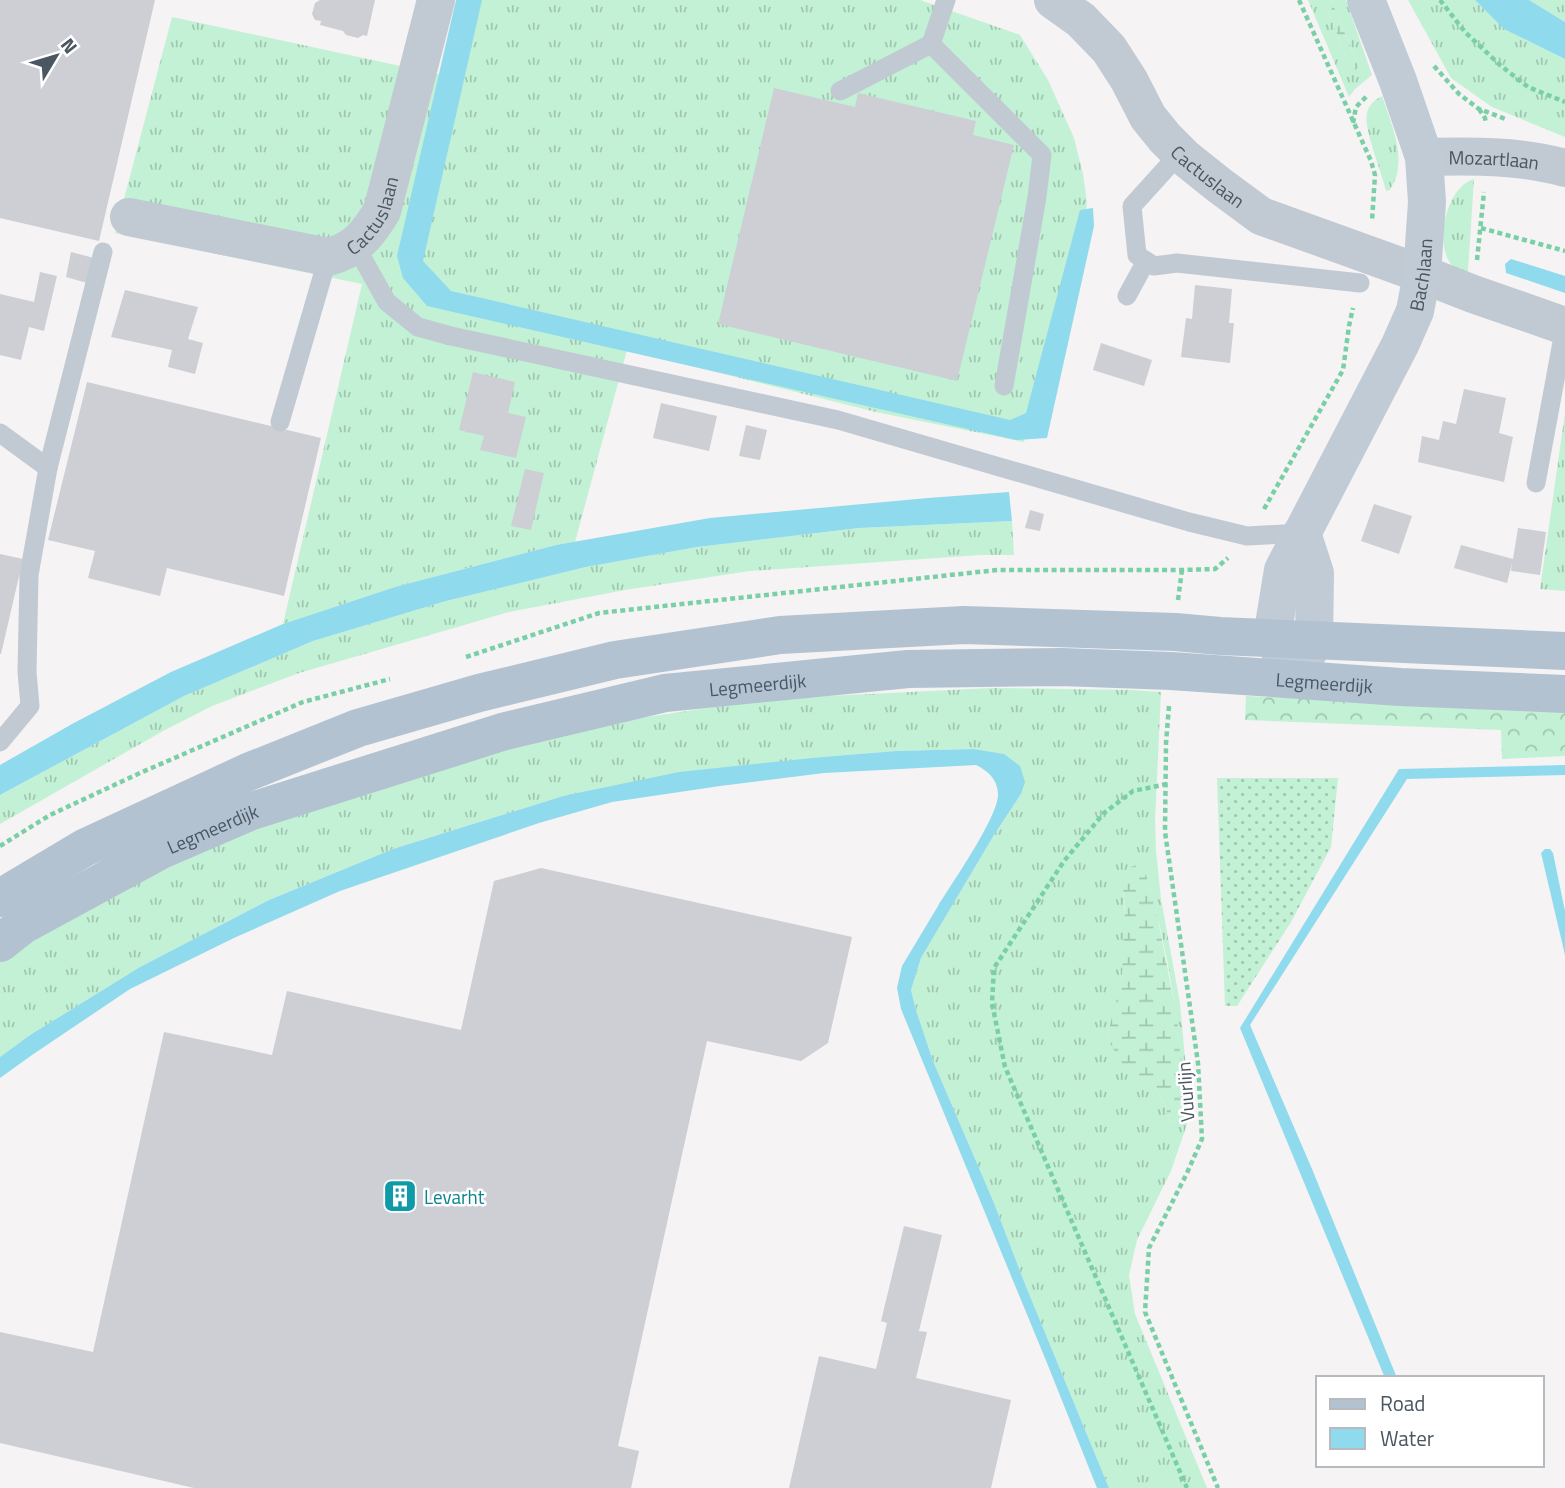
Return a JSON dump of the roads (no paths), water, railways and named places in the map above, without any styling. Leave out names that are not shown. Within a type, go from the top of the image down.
[{"type":"main road","name":"Bachlaan","points":[[1272,637],[1283,570],[1400,345],[1415,311],[1422,274],[1427,202],[1424,157],[1398,80],[1366,0]]},
{"type":"main road","points":[[1295,680],[1314,640],[1315,573],[1302,533]]},
{"type":"main road","name":"Legmeerdijk","points":[[0,898],[84,848],[248,772],[346,733],[479,693],[615,660],[780,635],[964,625],[1565,651]]},
{"type":"main road","points":[[1272,637],[1295,680]]},
{"type":"main road","name":"Legmeerdijk","points":[[0,943],[23,925],[161,850],[249,811],[502,732],[664,693],[908,669],[1062,667],[1565,694]]},
{"type":"street","name":"Cactuslaan","points":[[129,216],[342,251],[371,229],[382,211],[436,0]]},
{"type":"street","name":"Cactuslaan","points":[[1053,0],[1081,20],[1109,49],[1149,117],[1165,138],[1219,185],[1261,216],[1363,269],[1422,274]]},
{"type":"street","name":"Mozartlaan","points":[[1424,157],[1485,156],[1545,162],[1565,167]]},
{"type":"street","points":[[1422,274],[1473,295],[1565,326]]},
{"type":"lane","points":[[840,91],[931,44],[946,0]]},
{"type":"lane","points":[[931,44],[1042,155],[1004,386]]},
{"type":"lane","points":[[1180,153],[1132,206],[1137,255],[1154,267],[1177,263],[1363,269]]},
{"type":"lane","points":[[0,742],[30,706],[27,672],[29,575],[48,468],[103,251]]},
{"type":"lane","points":[[280,422],[342,251],[387,302],[418,327],[838,420],[1189,522],[1247,536],[1302,533]]},
{"type":"lane","points":[[1127,296],[1146,261]]},
{"type":"lane","points":[[1536,482],[1565,326]]},
{"type":"lane","points":[[0,433],[48,468]]},
{"type":"water","points":[[456,0],[482,0],[423,261],[451,291],[1010,420],[1026,413],[1080,210],[1093,208],[1094,226],[1047,438],[1016,440],[427,306],[403,278],[397,256]]},
{"type":"water","points":[[1475,0],[1529,0],[1565,22],[1565,59],[1504,29]]},
{"type":"water","points":[[1511,259],[1565,276],[1565,293],[1506,273],[1505,264]]},
{"type":"water","points":[[1009,492],[1012,521],[859,528],[697,547],[586,567],[446,601],[313,641],[184,696],[0,795],[0,765],[72,724],[171,672],[283,624],[395,587],[556,545],[710,518]]},
{"type":"water","points":[[973,749],[1004,754],[1020,766],[1025,782],[1021,794],[921,958],[911,990],[933,1061],[994,1203],[1109,1488],[1097,1488],[901,1009],[897,988],[902,966],[974,850],[997,803],[998,793],[994,780],[976,765],[824,773],[720,786],[612,802],[539,823],[340,891],[236,937],[130,989],[0,1078],[0,1057],[30,1035],[140,967],[269,900],[393,849],[563,796],[679,772],[896,751]]},
{"type":"water","points":[[1565,765],[1565,775],[1407,779],[1250,1025],[1396,1376],[1384,1376],[1240,1028],[1399,769]]},
{"type":"water","points":[[1550,849],[1553,853],[1565,911],[1565,955],[1541,853]]},
{"type":"place","name":"Levarht","points":[[400,1196]]}]
